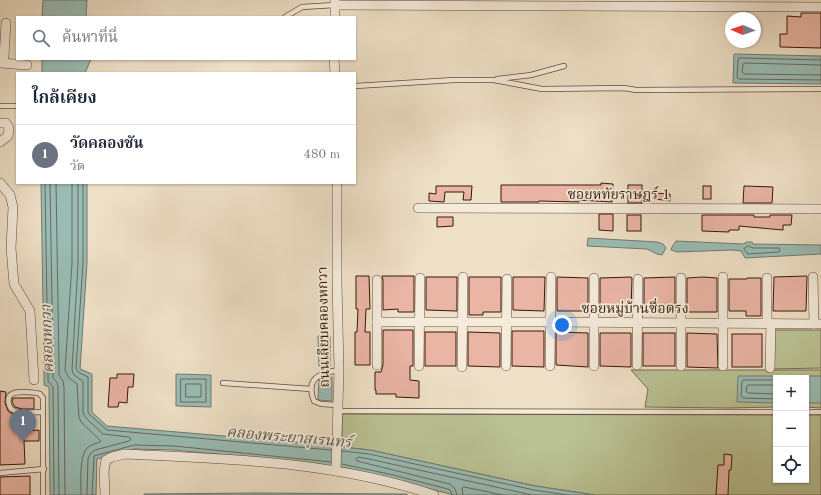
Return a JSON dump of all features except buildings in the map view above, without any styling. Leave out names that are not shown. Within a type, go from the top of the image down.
[{"type":"street","points":[[335,16],[335,2],[821,7]]},
{"type":"street","points":[[6,23],[4,59],[27,65]]},
{"type":"street","points":[[334,60],[335,72]]},
{"type":"street","points":[[0,123],[6,123],[9,128],[8,136],[0,142]]},
{"type":"street","points":[[0,183],[10,195],[13,207],[11,248],[14,284],[30,311],[34,380]]},
{"type":"street","name":"ถนนเลียบคลองหกวา","points":[[336,469],[339,370],[337,184]]},
{"type":"street","name":"ซอยหทัยราษฎร์ 1","points":[[418,208],[821,209]]},
{"type":"street","points":[[462,367],[464,322],[463,277]]},
{"type":"street","points":[[550,366],[551,277]]},
{"type":"street","points":[[723,366],[724,277]]},
{"type":"street","points":[[813,277],[817,324]]},
{"type":"street","points":[[419,366],[420,278]]},
{"type":"street","points":[[594,278],[594,366]]},
{"type":"street","points":[[681,278],[681,366]]},
{"type":"street","points":[[767,278],[770,368]]},
{"type":"street","points":[[506,366],[507,279]]},
{"type":"street","points":[[637,365],[638,279]]},
{"type":"street","points":[[377,280],[377,365]]},
{"type":"street","name":"ซอยหมู่บ้านซื่อตรง","points":[[377,322],[817,324]]},
{"type":"street","points":[[105,495],[104,472],[106,460],[125,454],[280,463],[336,469],[410,486],[434,495]]},
{"type":"lane","points":[[287,16],[302,8],[335,2]]},
{"type":"lane","points":[[356,86],[454,80],[494,80],[531,75],[564,66]]},
{"type":"lane","points":[[494,80],[542,89],[821,89]]},
{"type":"lane","points":[[0,106],[16,106]]},
{"type":"lane","points":[[339,370],[323,373],[314,381],[311,389],[314,401],[338,408],[773,412]]},
{"type":"lane","points":[[223,383],[311,389]]},
{"type":"lane","points":[[43,412],[15,412],[9,405],[9,397],[15,392],[36,392],[40,394],[42,398],[43,412],[44,469],[43,495]]},
{"type":"lane","points":[[809,412],[821,412]]},
{"type":"lane","points":[[0,472],[44,469]]},
{"type":"green space","points":[[772,330],[821,330],[821,368],[772,369]]},
{"type":"green space","points":[[631,370],[821,370],[821,408],[809,407],[809,375],[773,375],[773,407],[645,407],[648,389]]},
{"type":"green space","points":[[342,414],[773,415],[773,483],[809,483],[809,415],[821,415],[821,495],[595,495],[535,486],[370,450],[342,447]]},
{"type":"water","points":[[43,0],[87,0],[86,16],[42,16]]},
{"type":"water","points":[[734,54],[821,56],[821,84],[733,83]]},
{"type":"water","points":[[42,60],[91,60],[85,72],[42,72]]},
{"type":"water","name":"คลองหกวา","points":[[41,184],[87,184],[87,263],[80,369],[92,374],[92,412],[107,426],[370,450],[535,486],[595,495],[454,495],[347,468],[174,450],[134,449],[97,459],[96,495],[50,495],[49,387],[44,385]]},
{"type":"water","points":[[588,238],[657,242],[663,244],[666,248],[662,255],[647,249],[587,246]]},
{"type":"water","points":[[676,241],[821,245],[821,254],[745,258],[741,251],[732,250],[677,252],[671,250]]},
{"type":"water","points":[[318,336],[330,336],[330,366],[319,366]]},
{"type":"water","points":[[176,374],[211,375],[211,407],[176,406]]},
{"type":"water","points":[[738,376],[773,376],[773,403],[737,402]]},
{"type":"water","points":[[809,376],[821,376],[821,403],[809,403]]},
{"type":"water","points":[[332,377],[332,401],[318,400],[319,380]]},
{"type":"water","points":[[255,493],[407,494],[407,495],[144,495]]},
{"type":"place","name":"วัดคลองชัน","points":[[23,442]]},
{"type":"water label","name":"คลองพระยาสุเรนทร์","points":[[289,437]]}]
